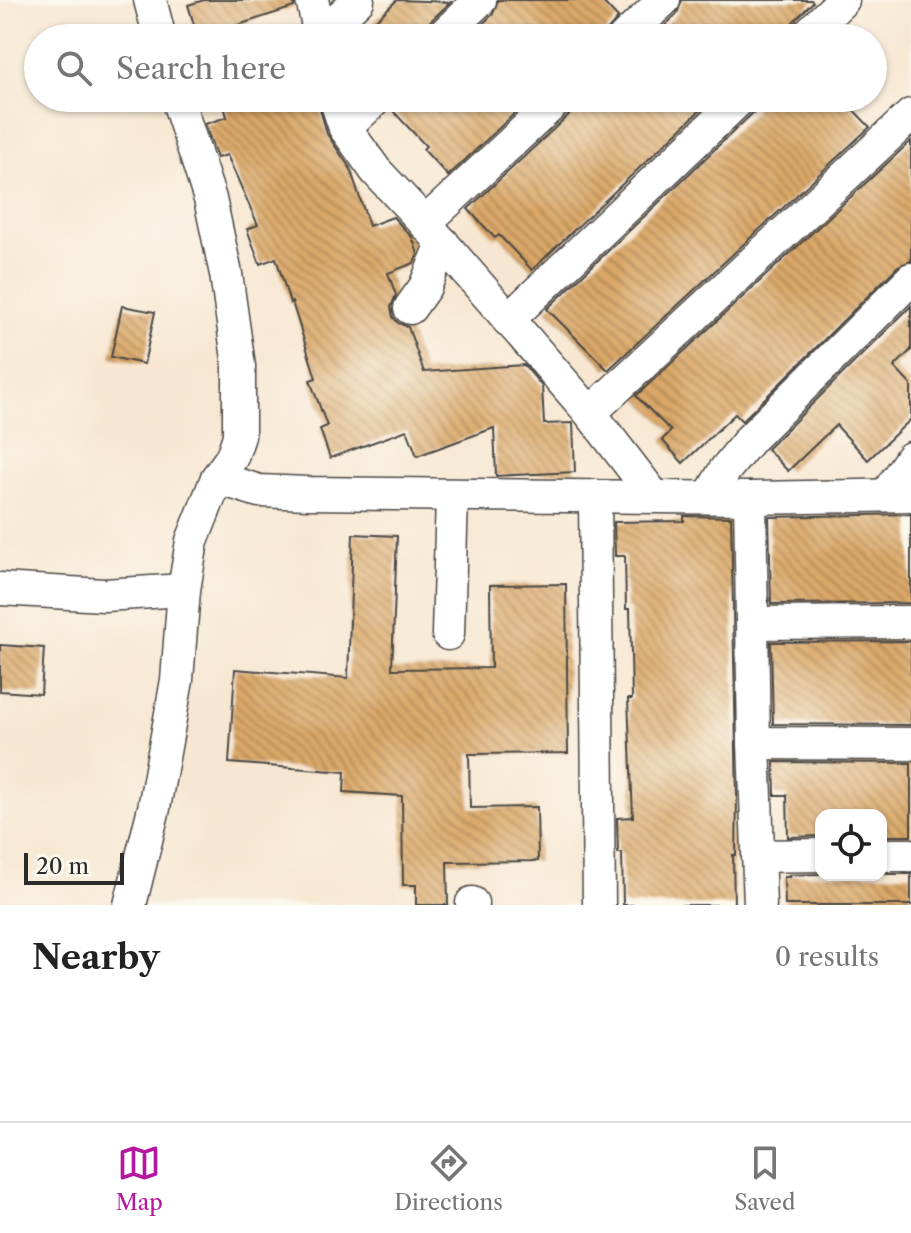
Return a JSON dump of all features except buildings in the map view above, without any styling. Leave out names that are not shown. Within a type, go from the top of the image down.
[{"type":"street","points":[[150,0],[156,24]]},
{"type":"street","points":[[312,0],[316,24]]},
{"type":"street","points":[[332,24],[358,0]]},
{"type":"street","points":[[455,24],[480,0]]},
{"type":"street","points":[[639,24],[664,0]]},
{"type":"street","points":[[818,24],[843,0]]},
{"type":"street","points":[[130,905],[154,808],[168,733],[192,541],[217,478],[232,457],[239,436],[239,366],[226,274],[210,199],[182,112]]},
{"type":"street","points":[[410,308],[425,287],[434,233],[546,112]]},
{"type":"street","points":[[508,320],[726,112]]},
{"type":"street","points":[[340,113],[376,171],[590,413],[654,496]]},
{"type":"street","points":[[590,413],[911,115]]},
{"type":"street","points":[[709,497],[725,470],[750,439],[911,279]]},
{"type":"street","points":[[217,478],[259,491],[452,496],[750,498],[898,495],[911,458]]},
{"type":"street","points":[[448,634],[452,496]]},
{"type":"street","points":[[595,496],[599,905]]},
{"type":"street","points":[[750,498],[760,905]]},
{"type":"street","points":[[0,589],[104,595],[184,590]]},
{"type":"street","points":[[752,623],[911,622]]},
{"type":"street","points":[[754,743],[911,744]]},
{"type":"street","points":[[758,856],[815,855]]},
{"type":"street","points":[[887,855],[911,855]]}]
